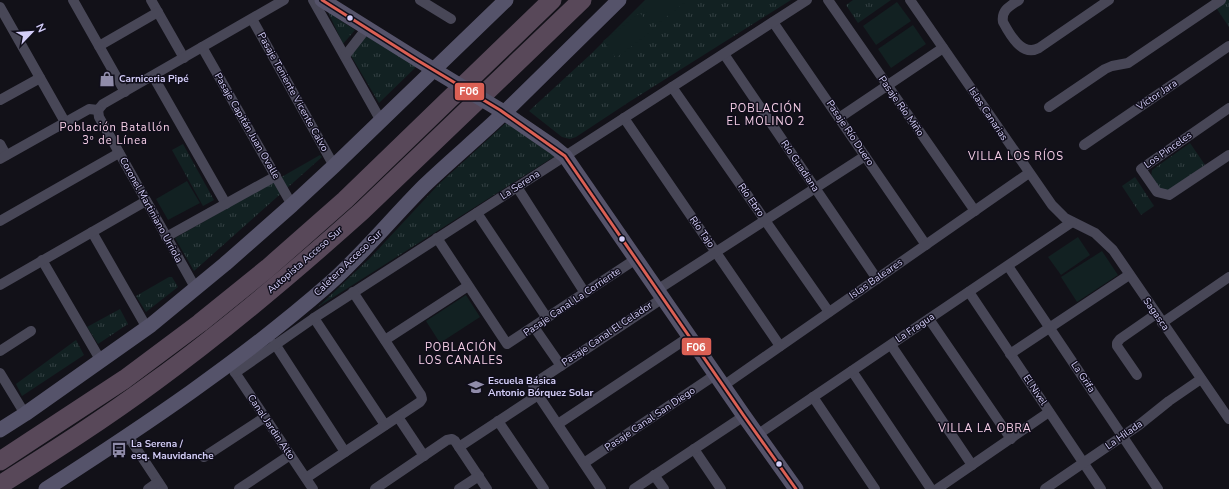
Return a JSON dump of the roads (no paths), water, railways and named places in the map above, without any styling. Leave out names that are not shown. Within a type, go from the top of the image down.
[{"type":"highway","name":"Autopista Acceso Sur","points":[[0,461],[125,379],[200,323],[263,272],[345,200],[552,0]]},
{"type":"highway","name":"Autopista Acceso Sur","points":[[0,485],[74,438],[154,382],[219,333],[278,285],[362,210],[582,0]]},
{"type":"main road","points":[[0,430],[101,361],[196,290],[292,206],[436,71],[506,0]]},
{"type":"main road","name":"Caletera Acceso Sur","points":[[46,489],[232,368],[355,260],[422,188],[619,0]]},
{"type":"main road","points":[[318,3],[366,29],[502,111],[554,146],[565,156],[689,337],[796,489]]},
{"type":"street","points":[[73,0],[125,92]]},
{"type":"street","points":[[151,0],[184,58]]},
{"type":"street","points":[[0,144],[3,157],[89,109],[98,110],[101,106],[284,0]]},
{"type":"street","points":[[420,0],[451,19]]},
{"type":"street","name":"La Serena","points":[[232,368],[275,344],[353,292],[807,0]]},
{"type":"street","name":"Pasaje Río Miño","points":[[828,0],[975,211]]},
{"type":"street","name":"Islas Canarias","points":[[910,0],[1055,209],[1072,222]]},
{"type":"street","points":[[1019,0],[1006,9],[1003,18],[1005,25],[1020,46],[1025,50],[1032,51],[1039,48],[1109,0]]},
{"type":"street","points":[[1049,107],[1105,68],[1128,63],[1221,0]]},
{"type":"street","points":[[318,3],[381,121]]},
{"type":"street","points":[[0,7],[66,122]]},
{"type":"street","points":[[99,46],[158,12]]},
{"type":"street","name":"Pasaje Teniente Vicente Calvo","points":[[252,19],[334,166]]},
{"type":"street","name":"Pasaje Río Duero","points":[[773,22],[926,245]]},
{"type":"street","points":[[345,56],[366,29]]},
{"type":"street","name":"Víctor Jara","points":[[1084,145],[1229,46]]},
{"type":"street","name":"Pasaje Capitán Juan Ovalle","points":[[202,47],[292,206]]},
{"type":"street","points":[[839,118],[943,48]]},
{"type":"street","name":"Río Guadiana","points":[[724,54],[877,279]]},
{"type":"street","points":[[153,76],[226,204]]},
{"type":"street","points":[[0,100],[40,78]]},
{"type":"street","name":"Río Ebro","points":[[672,87],[829,312]]},
{"type":"street","name":"Los Pinceles","points":[[1229,108],[1141,169],[1156,192],[1169,195],[1229,155]]},
{"type":"street","name":"Coronel Martiniano Urriola","points":[[98,110],[99,117],[196,290]]},
{"type":"street","name":"Río Tajo","points":[[624,118],[780,346]]},
{"type":"street","points":[[0,221],[119,153]]},
{"type":"street","name":"Pasaje Canal El Celador","points":[[538,395],[533,385],[716,252],[865,156]]},
{"type":"street","name":"Islas Baleares","points":[[719,380],[780,346],[1029,173]]},
{"type":"street","points":[[166,237],[276,176]]},
{"type":"street","points":[[517,187],[585,293]]},
{"type":"street","points":[[0,285],[146,202]]},
{"type":"street","points":[[477,213],[547,318]]},
{"type":"street","name":"La Fragua","points":[[757,435],[1072,222]]},
{"type":"street","name":"Sagasca","points":[[1072,222],[1088,228],[1102,238],[1112,250],[1229,419]]},
{"type":"street","points":[[92,232],[147,328]]},
{"type":"street","points":[[385,340],[468,286],[437,238]]},
{"type":"street","name":"Pasaje Canal La Corriente","points":[[468,286],[507,344],[636,259]]},
{"type":"street","points":[[42,260],[101,361]]},
{"type":"street","name":"La Grifa","points":[[1008,266],[1158,489]]},
{"type":"street","points":[[1010,354],[1130,275]]},
{"type":"street","points":[[1162,323],[1229,277]]},
{"type":"street","points":[[306,478],[385,426],[420,402],[422,399],[421,395],[353,292]]},
{"type":"street","name":"El Nivel","points":[[969,292],[1101,489]]},
{"type":"street","points":[[1137,375],[1117,346],[1117,343],[1118,340],[1156,314]]},
{"type":"street","points":[[314,318],[385,426]]},
{"type":"street","points":[[929,319],[1010,439]]},
{"type":"street","points":[[534,327],[560,366]]},
{"type":"street","points":[[0,351],[32,331]]},
{"type":"street","points":[[558,424],[689,337]]},
{"type":"street","points":[[275,344],[345,452]]},
{"type":"street","points":[[890,345],[972,465]]},
{"type":"street","name":"Canal Jardin Alto","points":[[232,368],[313,489]]},
{"type":"street","points":[[852,371],[931,489]]},
{"type":"street","points":[[0,373],[25,414]]},
{"type":"street","name":"La Hilada","points":[[1045,489],[1201,379]]},
{"type":"street","name":"Pasaje Canal San Diego","points":[[584,463],[719,380]]},
{"type":"street","points":[[459,447],[538,395],[602,489]]},
{"type":"street","points":[[813,397],[875,489]]},
{"type":"street","points":[[937,489],[1050,412]]},
{"type":"street","points":[[634,489],[744,416]]},
{"type":"street","points":[[204,457],[265,417]]},
{"type":"street","points":[[398,417],[424,456]]},
{"type":"street","points":[[498,421],[544,489]]},
{"type":"street","points":[[128,436],[161,485],[148,489]]},
{"type":"street","points":[[374,489],[449,439],[452,439],[459,447],[488,489]]},
{"type":"street","points":[[694,449],[721,489]]},
{"type":"street","points":[[239,489],[290,455]]},
{"type":"street","points":[[459,489],[479,476]]},
{"type":"street","points":[[654,476],[664,489]]},
{"type":"place","name":"Carniceria Pipé","points":[[107,79]]},
{"type":"place","name":"Escuela Básica Antonio Bórquez Solar","points":[[476,387]]},
{"type":"place","name":"La Serena / esq. Mauvidanche","points":[[119,450]]},
{"type":"district","name":"POBLACIÓN EL MOLINO 2","points":[[766,114]]},
{"type":"district","name":"Población Batallón 3º de Línea","points":[[115,133]]},
{"type":"district","name":"VILLA LOS RÍOS","points":[[1016,156]]},
{"type":"district","name":"POBLACIÓN LOS CANALES","points":[[461,353]]},
{"type":"district","name":"VILLA LA OBRA","points":[[985,428]]}]
